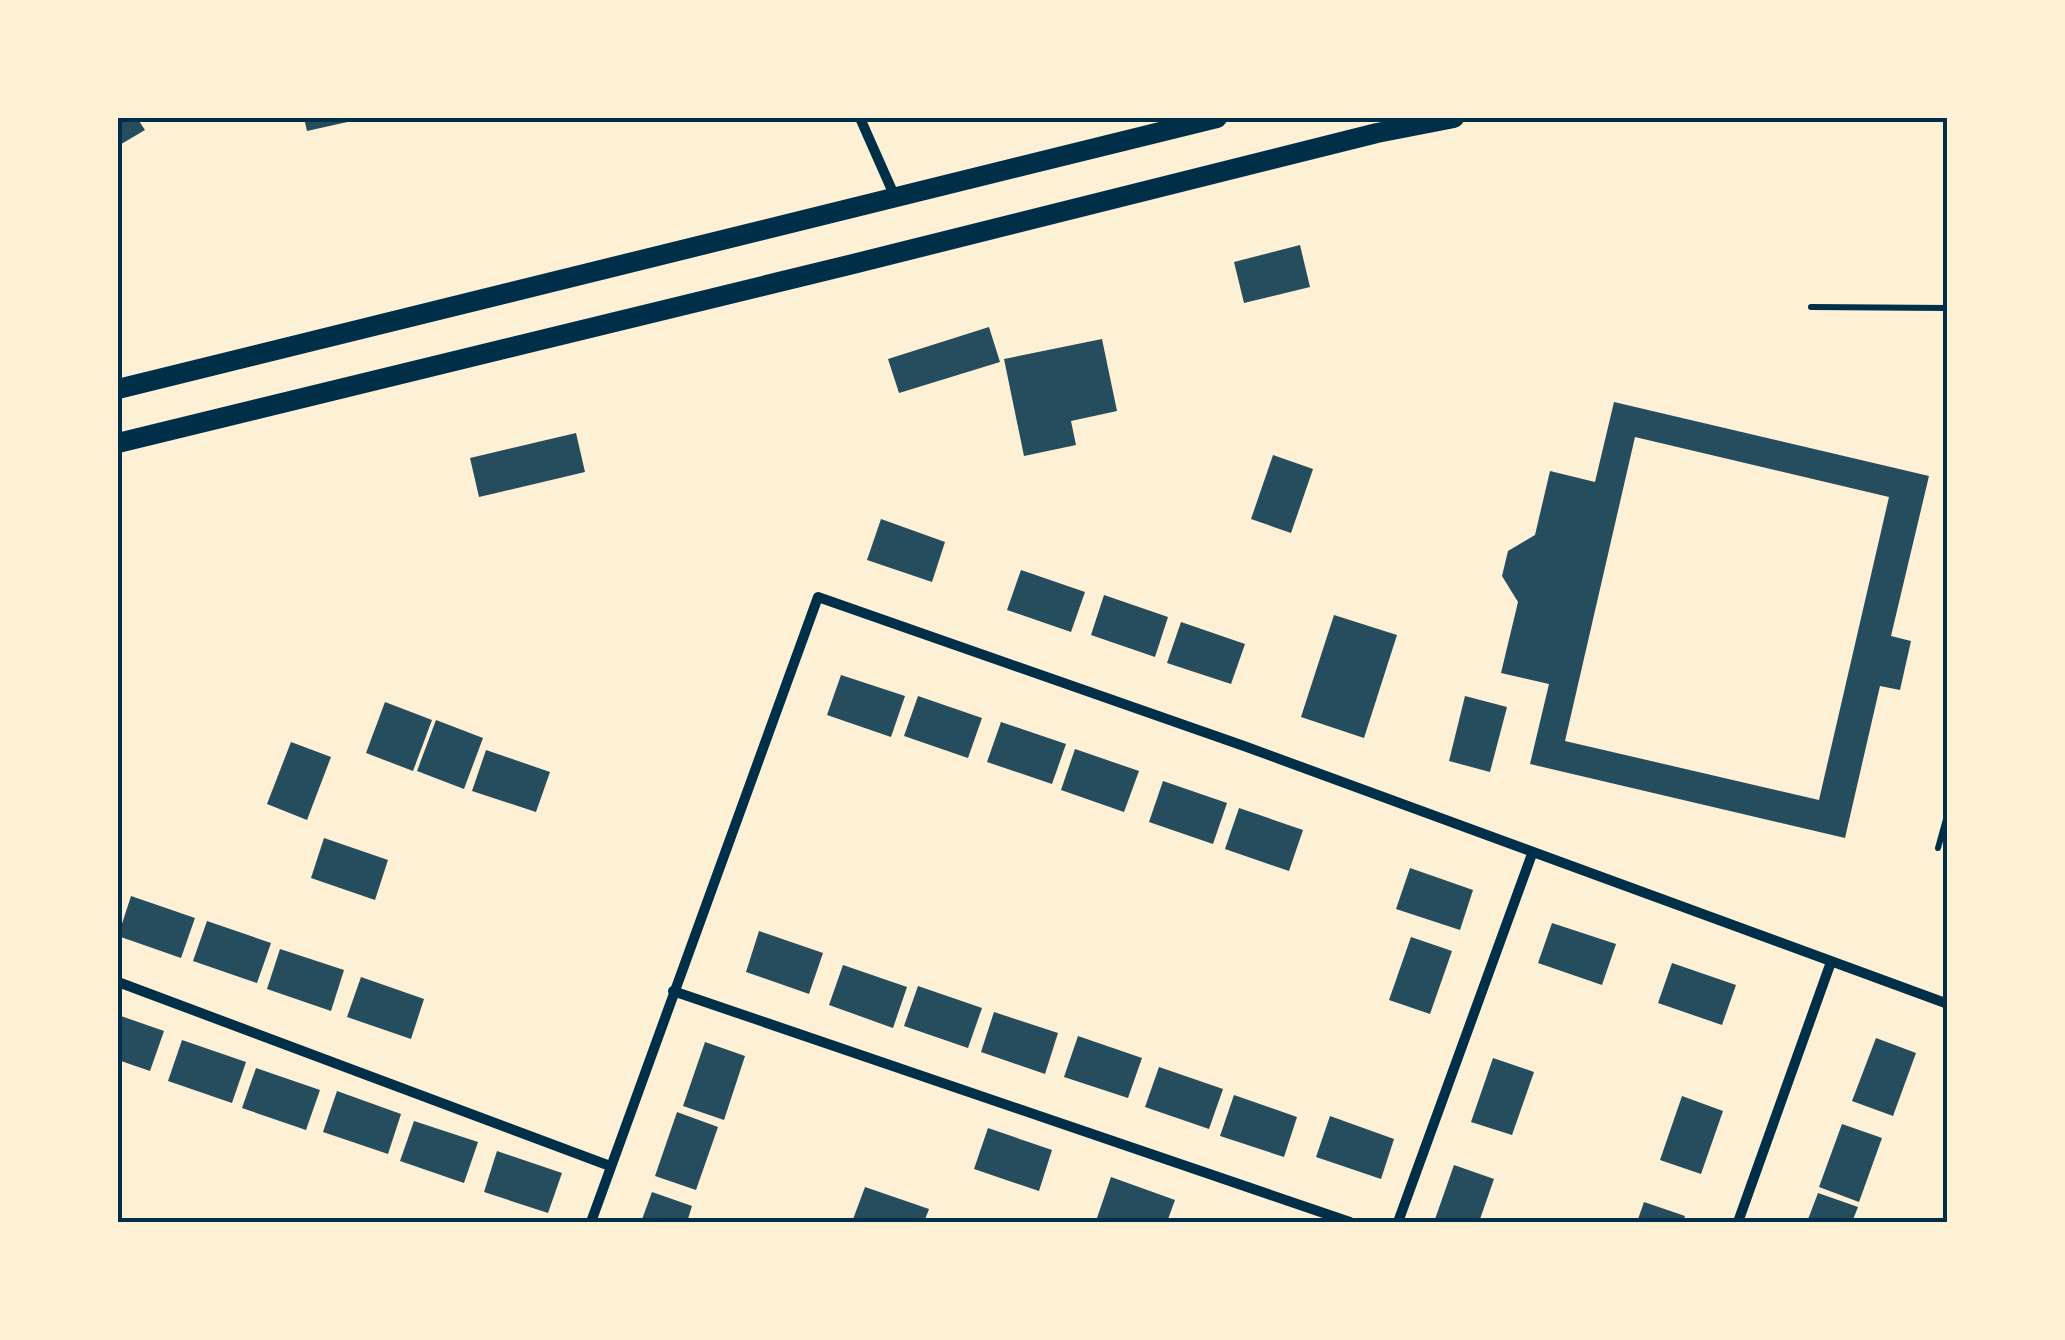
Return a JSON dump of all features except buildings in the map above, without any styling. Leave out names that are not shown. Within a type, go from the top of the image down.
[{"type":"main road","points":[[118,389],[1216,118]]},
{"type":"main road","points":[[118,443],[1377,132],[1454,118]]},
{"type":"street","points":[[860,118],[895,197]]},
{"type":"street","points":[[592,1222],[818,597],[1244,746],[1948,1004]]},
{"type":"street","points":[[1398,1222],[1532,854]]},
{"type":"street","points":[[1738,1222],[1831,962]]},
{"type":"street","points":[[118,982],[610,1166]]},
{"type":"street","points":[[673,991],[1350,1222]]},
{"type":"path","points":[[1811,307],[1948,308]]},
{"type":"path","points":[[1938,848],[1948,812]]}]
